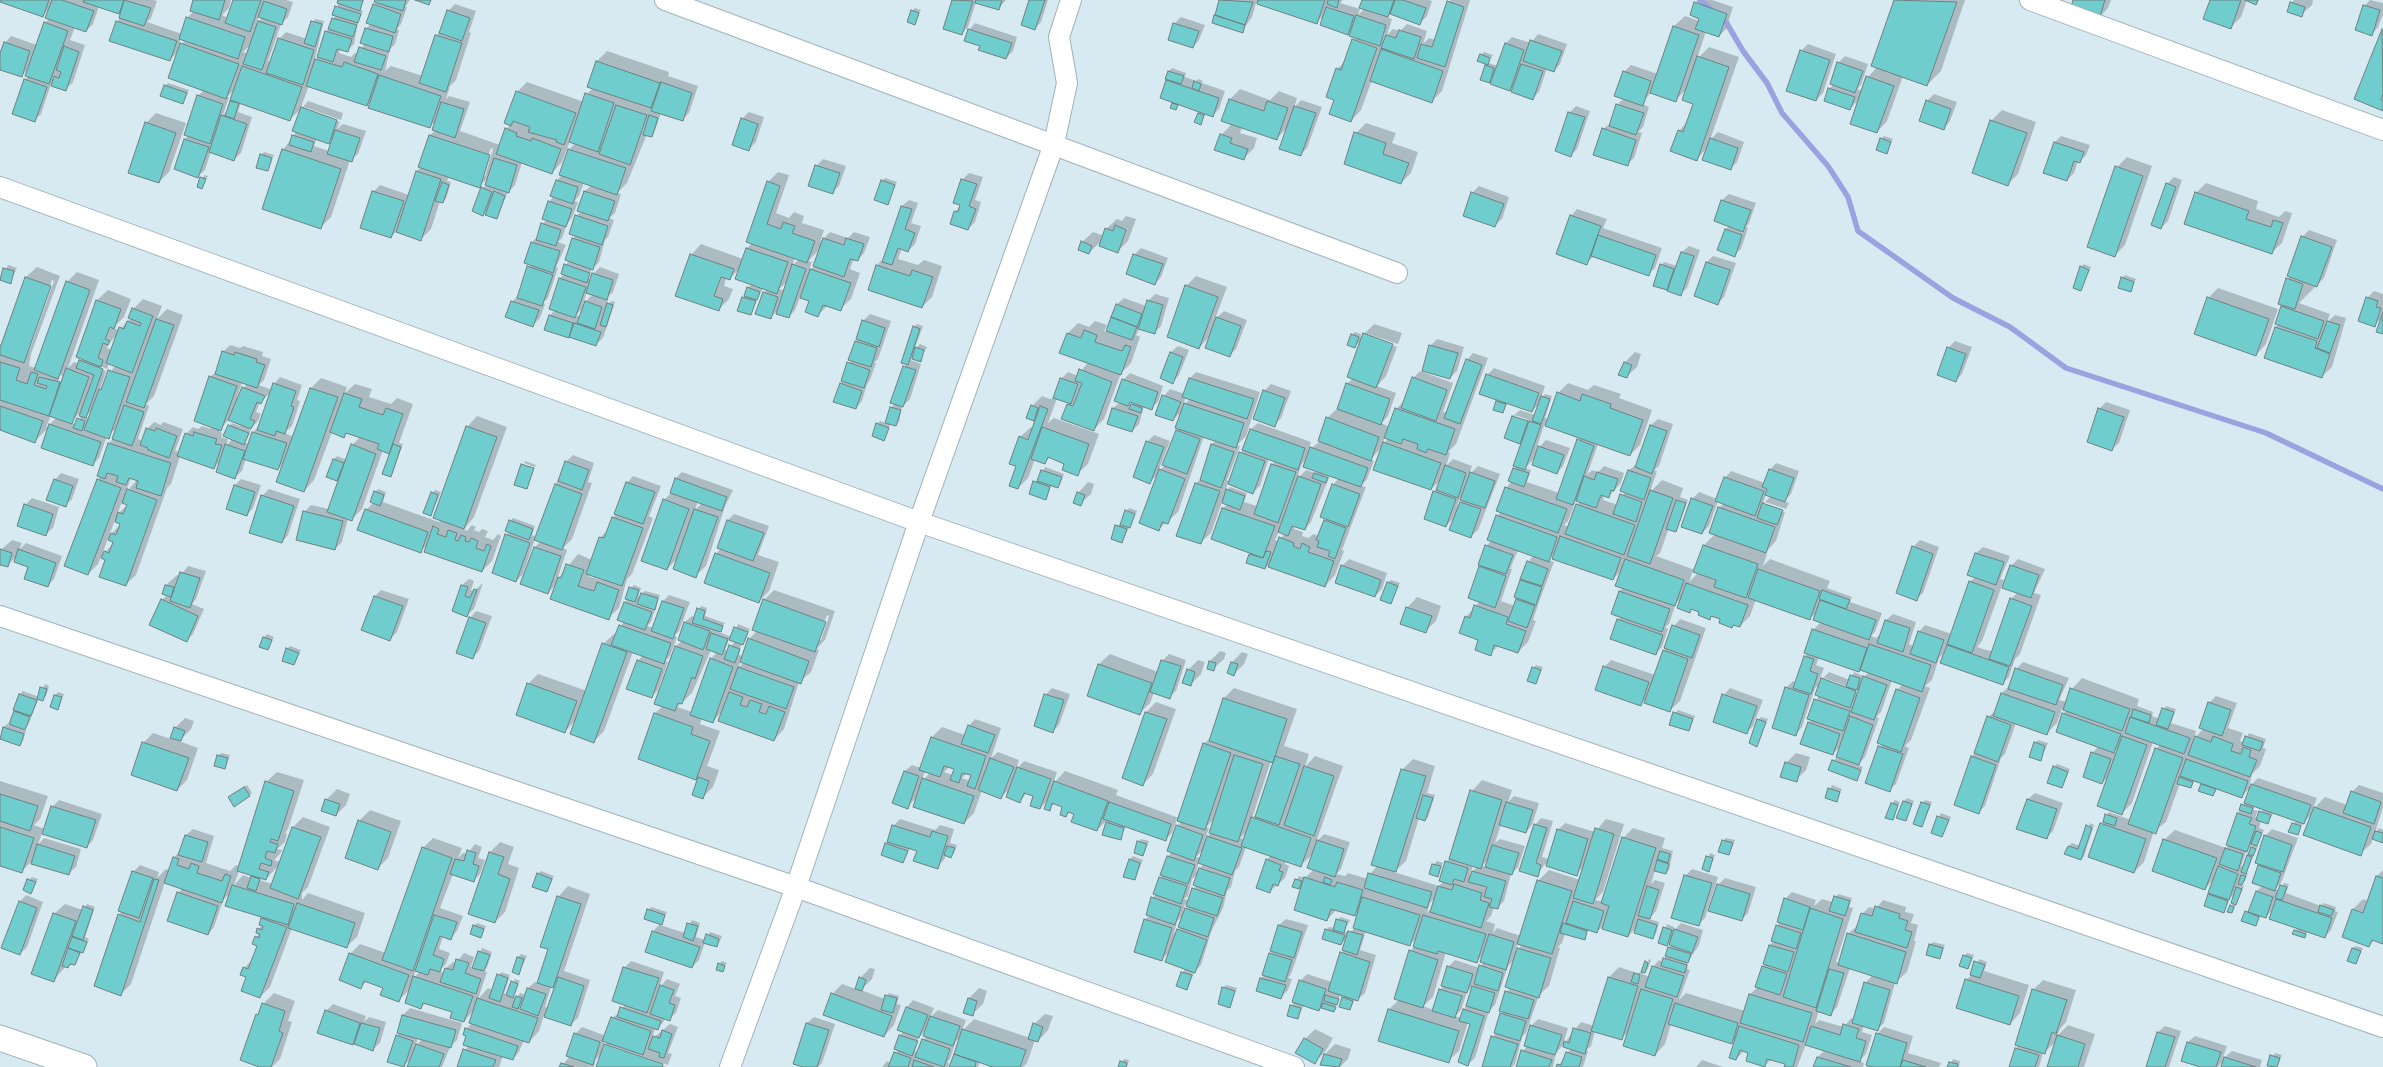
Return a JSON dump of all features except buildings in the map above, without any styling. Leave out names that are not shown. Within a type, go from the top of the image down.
[{"type":"street","points":[[665,0],[1397,273]]},
{"type":"street","points":[[730,1067],[796,888],[919,522],[1054,144],[1067,83],[1059,37],[1071,0]]},
{"type":"street","points":[[2030,0],[2383,130]]},
{"type":"street","points":[[0,186],[919,522],[2383,1027]]},
{"type":"street","points":[[0,616],[796,888],[1294,1067]]},
{"type":"street","points":[[0,1038],[84,1067]]},
{"type":"waterway","points":[[1700,0],[1726,22],[1743,51],[1767,83],[1782,113],[1828,166],[1848,197],[1858,231],[1953,298],[2010,327],[2066,368],[2266,433],[2383,489]]}]
